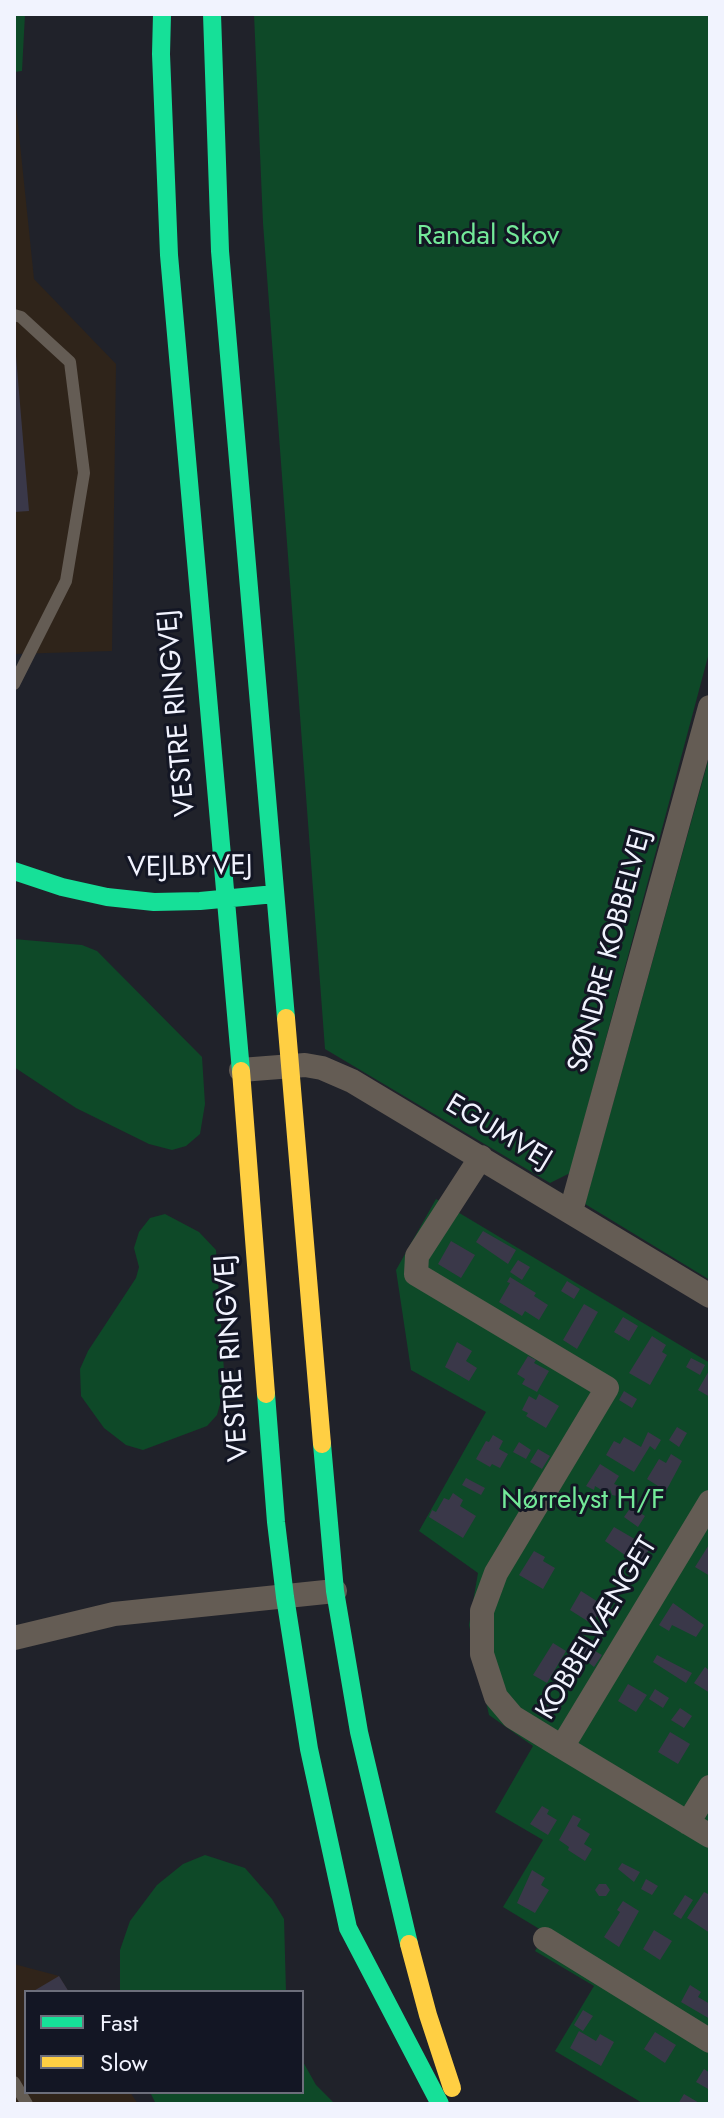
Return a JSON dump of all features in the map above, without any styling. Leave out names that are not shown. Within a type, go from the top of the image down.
[{"type":"main road","name":"VESTRE RINGVEJ","points":[[162,14],[169,255],[241,1070],[276,1522],[285,1597],[309,1749],[348,1928],[440,2104]]},
{"type":"main road","points":[[212,14],[220,251],[335,1591],[359,1732],[407,1935],[428,2015],[457,2104]]},
{"type":"main road","name":"VEJLBYVEJ","points":[[14,871],[62,887],[107,897],[154,902],[275,894]]},
{"type":"street","name":"SØNDRE KOBBELVEJ","points":[[571,1211],[710,707]]},
{"type":"street","name":"EGUMVEJ","points":[[241,1070],[288,1065],[322,1068],[352,1081],[710,1296]]},
{"type":"street","name":"KOBBELVÆNGET","points":[[481,1157],[417,1256],[416,1274],[607,1388],[496,1573],[482,1611],[482,1654],[496,1697],[513,1717],[710,1836]]},
{"type":"street","name":"KOBBELVÆNGET","points":[[562,1747],[710,1502]]},
{"type":"street","points":[[14,1638],[114,1614],[335,1591]]},
{"type":"street","points":[[688,1823],[710,1787]]},
{"type":"street","points":[[545,1939],[710,2041]]},
{"type":"lane","points":[[14,315],[21,317],[70,362],[84,473],[66,581],[14,684]]},
{"type":"lane","points":[[14,652],[27,659]]},
{"type":"lane","points":[[14,2082],[27,2104]]},
{"type":"shaded area","points":[[14,86],[34,279],[116,364],[112,651],[14,654]]},
{"type":"shaded area","points":[[14,1964],[59,1976],[68,1990],[24,1990],[24,2094],[131,2094],[138,2104],[14,2104]]},
{"type":"green space","points":[[14,14],[25,14],[22,71],[14,72]]},
{"type":"green space","name":"Randal Skov","points":[[254,14],[710,14],[710,649],[570,1173],[550,1183],[325,1049],[263,223]]},
{"type":"green space","points":[[710,754],[710,1280],[585,1204]]},
{"type":"green space","points":[[14,939],[82,945],[97,951],[202,1057],[205,1104],[200,1134],[186,1146],[172,1150],[149,1144],[76,1108],[14,1067]]},
{"type":"green space","name":"Nørrelyst H/F","points":[[436,1199],[710,1363],[710,2104],[644,2104],[555,2051],[594,1986],[535,1951],[546,1933],[503,1907],[543,1840],[495,1812],[533,1746],[489,1715],[469,1625],[478,1573],[419,1531],[486,1412],[411,1370],[396,1270]]},
{"type":"green space","points":[[165,1214],[199,1232],[216,1250],[225,1386],[217,1415],[207,1426],[143,1450],[126,1445],[104,1428],[81,1396],[80,1369],[88,1351],[136,1278],[139,1267],[134,1248],[139,1232],[150,1218]]},
{"type":"green space","points":[[205,1855],[245,1868],[272,1899],[284,1919],[286,1990],[120,1990],[120,1950],[130,1921],[157,1885],[183,1864]]},
{"type":"green space","points":[[304,2064],[316,2085],[335,2104],[156,2104],[151,2094],[304,2094]]},
{"type":"building","points":[[14,356],[29,511],[14,512]]},
{"type":"building","points":[[483,1231],[516,1250],[508,1264],[476,1242]]},
{"type":"building","points":[[451,1241],[475,1255],[461,1278],[438,1264]]},
{"type":"building","points":[[518,1260],[530,1267],[522,1280],[510,1272]]},
{"type":"building","points":[[510,1277],[536,1293],[534,1296],[548,1305],[539,1320],[525,1311],[522,1316],[499,1302],[510,1283],[507,1282]]},
{"type":"building","points":[[567,1281],[580,1289],[574,1299],[561,1291]]},
{"type":"building","points":[[584,1304],[598,1312],[577,1349],[563,1340]]},
{"type":"building","points":[[623,1317],[638,1326],[629,1341],[614,1332]]},
{"type":"building","points":[[652,1336],[666,1345],[662,1352],[667,1355],[650,1385],[629,1373]]},
{"type":"building","points":[[457,1342],[472,1351],[466,1361],[477,1368],[469,1381],[445,1367]]},
{"type":"building","points":[[528,1356],[549,1371],[537,1392],[522,1384],[525,1379],[517,1374]]},
{"type":"building","points":[[691,1358],[705,1365],[700,1375],[686,1367]]},
{"type":"building","points":[[710,1369],[710,1397],[698,1390]]},
{"type":"building","points":[[624,1391],[637,1399],[632,1408],[619,1400]]},
{"type":"building","points":[[539,1394],[559,1406],[546,1428],[522,1410],[529,1396],[536,1400]]},
{"type":"building","points":[[677,1427],[687,1433],[679,1447],[669,1440]]},
{"type":"building","points":[[648,1432],[661,1440],[655,1450],[650,1446],[634,1472],[606,1455],[614,1441],[620,1444],[624,1437],[641,1447]]},
{"type":"building","points":[[493,1435],[503,1441],[499,1449],[508,1454],[500,1468],[492,1464],[490,1467],[476,1459]]},
{"type":"building","points":[[519,1442],[531,1450],[526,1459],[513,1452]]},
{"type":"building","points":[[538,1449],[550,1456],[542,1469],[530,1462]]},
{"type":"building","points":[[671,1454],[682,1461],[666,1491],[647,1479],[659,1459],[666,1463]]},
{"type":"building","points":[[600,1464],[619,1476],[614,1484],[622,1487],[622,1493],[617,1496],[612,1495],[610,1489],[608,1494],[595,1486],[594,1490],[586,1486]]},
{"type":"building","points":[[466,1478],[485,1488],[481,1495],[462,1485]]},
{"type":"building","points":[[453,1493],[463,1500],[460,1506],[476,1516],[463,1538],[429,1517],[444,1498],[449,1500]]},
{"type":"building","points":[[631,1507],[645,1516],[638,1527],[624,1517]]},
{"type":"building","points":[[614,1527],[650,1548],[639,1565],[605,1541]]},
{"type":"building","points":[[710,1543],[710,1576],[695,1567]]},
{"type":"building","points":[[534,1551],[555,1568],[543,1589],[519,1575]]},
{"type":"building","points":[[581,1591],[603,1605],[592,1624],[570,1610]]},
{"type":"building","points":[[673,1603],[704,1625],[696,1637],[672,1625],[669,1631],[659,1625]]},
{"type":"building","points":[[553,1643],[566,1651],[547,1683],[533,1675]]},
{"type":"building","points":[[581,1643],[602,1655],[594,1667],[575,1652]]},
{"type":"building","points":[[657,1655],[692,1673],[686,1683],[653,1662]]},
{"type":"building","points":[[705,1667],[710,1671],[710,1693],[694,1683]]},
{"type":"building","points":[[628,1684],[647,1695],[636,1712],[618,1701]]},
{"type":"building","points":[[655,1689],[669,1698],[663,1708],[649,1699]]},
{"type":"building","points":[[680,1708],[692,1716],[684,1728],[671,1720]]},
{"type":"building","points":[[670,1732],[690,1744],[678,1764],[658,1752]]},
{"type":"building","points":[[542,1806],[549,1810],[547,1814],[557,1820],[548,1835],[530,1824]]},
{"type":"building","points":[[573,1815],[581,1819],[577,1826],[590,1834],[584,1844],[592,1849],[585,1861],[559,1840]]},
{"type":"building","points":[[622,1863],[640,1872],[634,1882],[618,1869]]},
{"type":"building","points":[[532,1870],[545,1878],[541,1885],[549,1890],[535,1913],[517,1903]]},
{"type":"building","points":[[646,1879],[658,1886],[652,1895],[641,1889]]},
{"type":"building","points":[[599,1884],[606,1884],[610,1890],[606,1896],[599,1896],[595,1890]]},
{"type":"building","points":[[704,1892],[710,1895],[710,1933],[687,1918]]},
{"type":"building","points":[[685,1895],[693,1900],[681,1919],[673,1914]]},
{"type":"building","points":[[623,1901],[639,1911],[619,1947],[604,1937],[620,1912],[617,1910]]},
{"type":"building","points":[[654,1930],[672,1941],[660,1960],[643,1949]]},
{"type":"building","points":[[59,1976],[68,1990],[35,1990]]},
{"type":"building","points":[[690,1985],[701,1992],[698,1997],[710,2004],[710,2019],[681,2002]]},
{"type":"building","points":[[583,2010],[593,2016],[583,2031],[574,2025]]},
{"type":"building","points":[[579,2031],[596,2041],[600,2034],[614,2042],[601,2066],[570,2048]]},
{"type":"building","points":[[655,2032],[676,2045],[665,2063],[644,2049]]},
{"type":"building","points":[[704,2069],[710,2073],[710,2090],[696,2082]]},
{"type":"building","points":[[684,2094],[701,2104],[678,2104]]},
{"type":"traffic: fast","points":[[162,14],[169,255],[241,1071]]},
{"type":"traffic: fast","points":[[212,14],[220,251],[286,1018]]},
{"type":"traffic: fast","points":[[14,871],[62,887],[107,897],[154,902],[275,894]]},
{"type":"traffic: fast","points":[[266,1394],[285,1597],[309,1749],[348,1928],[440,2104]]},
{"type":"traffic: fast","points":[[322,1444],[335,1591],[359,1732],[409,1944]]},
{"type":"traffic: slow","points":[[286,1018],[322,1444]]},
{"type":"traffic: slow","points":[[241,1071],[266,1394]]},
{"type":"traffic: slow","points":[[409,1944],[452,2088]]}]
